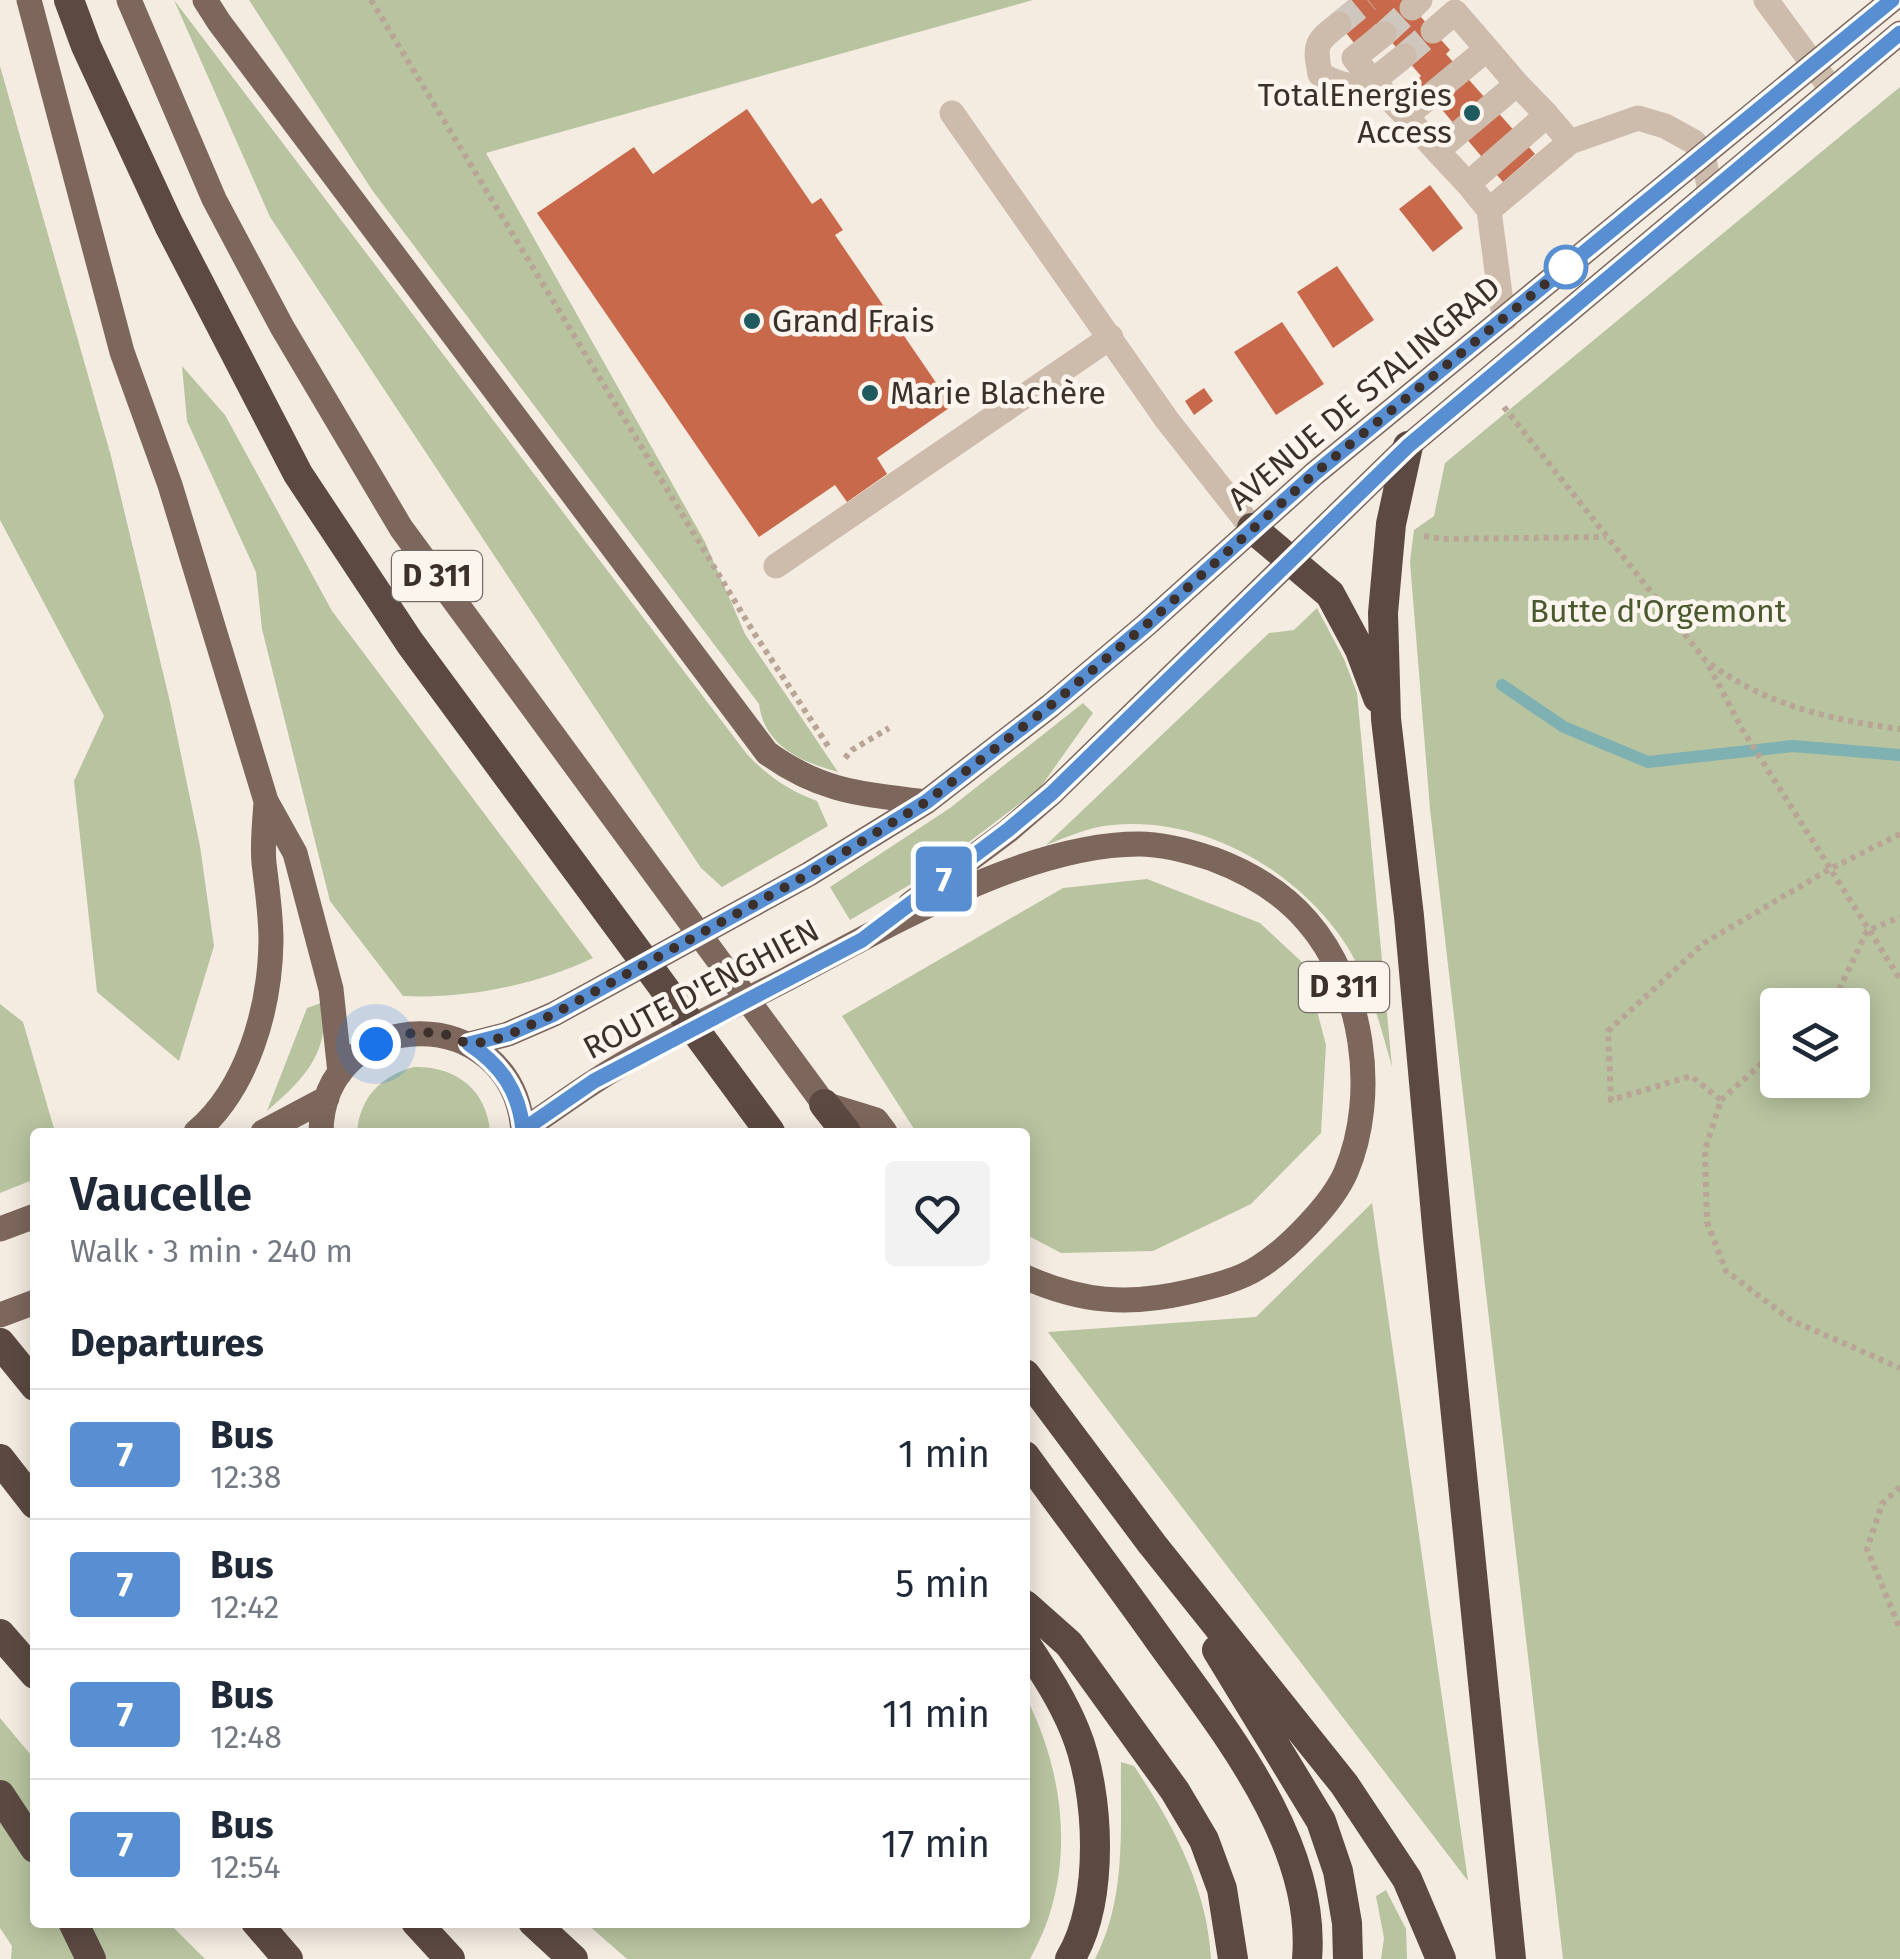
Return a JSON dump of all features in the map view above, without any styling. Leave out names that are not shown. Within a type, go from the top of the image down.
[{"type":"highway","points":[[69,0],[86,46],[169,225],[298,474],[410,643],[767,1128]]},
{"type":"highway","points":[[1408,446],[1390,530],[1383,612],[1386,719],[1512,1959]]},
{"type":"highway","points":[[1252,528],[1330,594],[1360,650],[1386,719]]},
{"type":"highway","points":[[746,1103],[759,1128]]},
{"type":"highway","points":[[824,1104],[843,1128]]},
{"type":"highway","points":[[0,1343],[30,1380]]},
{"type":"highway","points":[[1030,1381],[1152,1544],[1344,1784],[1406,1879],[1441,1959]]},
{"type":"highway","points":[[0,1459],[30,1498]]},
{"type":"highway","points":[[1030,1463],[1238,1750],[1271,1810],[1298,1873],[1310,1928],[1308,1959]]},
{"type":"highway","points":[[1152,1544],[1321,1821],[1338,1871],[1348,1923],[1348,1959]]},
{"type":"highway","points":[[1030,1609],[1069,1644],[1176,1790],[1204,1840],[1222,1889],[1233,1959]]},
{"type":"highway","points":[[0,1634],[30,1668]]},
{"type":"highway","points":[[1030,1651],[1058,1691],[1088,1772],[1094,1881],[1086,1918],[1070,1959]]},
{"type":"highway","points":[[0,1795],[30,1840]]},
{"type":"highway","points":[[76,1928],[91,1959]]},
{"type":"highway","points":[[261,1928],[288,1959]]},
{"type":"highway","points":[[422,1928],[450,1959]]},
{"type":"highway","points":[[539,1928],[573,1959]]},
{"type":"main road","points":[[28,0],[122,352],[170,485],[266,800],[295,853],[331,989],[340,1074]]},
{"type":"main road","name":"D 311","points":[[130,0],[214,199],[282,327],[401,528],[824,1104]]},
{"type":"main road","points":[[205,0],[767,753],[791,770],[826,786],[926,802]]},
{"type":"main road","name":"AVENUE DE STALINGRAD","points":[[809,874],[926,802],[1050,706],[1252,528],[1892,0]]},
{"type":"main road","name":"AVENUE DE STALINGRAD","points":[[862,940],[1052,793],[1408,446],[1900,33]]},
{"type":"main road","points":[[200,1128],[220,1109],[237,1082],[261,1014],[271,944],[264,860],[266,800]]},
{"type":"main road","name":"D 311","points":[[862,940],[966,890],[1054,857],[1101,846],[1142,844],[1186,850],[1231,866],[1274,890],[1308,922],[1338,968],[1354,1016],[1363,1067],[1361,1117],[1345,1174],[1314,1218],[1258,1268],[1158,1299],[1104,1300],[1062,1294],[1030,1279]]},
{"type":"main road","name":"ROUTE D'ENGHIEN","points":[[469,1044],[508,1034],[579,1000],[809,874]]},
{"type":"main road","name":"ROUTE D'ENGHIEN","points":[[527,1128],[594,1081],[862,940]]},
{"type":"main road","points":[[322,1128],[326,1098],[356,1056],[398,1035],[434,1034],[469,1044],[503,1073],[518,1100],[523,1128]]},
{"type":"main road","points":[[270,1128],[326,1098]]},
{"type":"main road","points":[[824,1104],[876,1120],[882,1128]]},
{"type":"main road","points":[[0,1230],[30,1218]]},
{"type":"main road","points":[[0,1315],[30,1304]]},
{"type":"street","points":[[1766,0],[1832,90]]},
{"type":"street","points":[[1433,31],[1450,6],[1570,142]]},
{"type":"street","points":[[1339,24],[1319,40],[1315,52],[1320,74],[1338,85],[1356,86],[1373,81],[1404,56]]},
{"type":"street","points":[[1384,34],[1354,58],[1489,210],[1506,318]]},
{"type":"street","points":[[1406,116],[1487,50]]},
{"type":"street","points":[[1438,151],[1517,84]]},
{"type":"street","points":[[952,113],[1167,420],[1252,528]]},
{"type":"street","points":[[1468,184],[1547,115]]},
{"type":"street","points":[[1489,210],[1570,142],[1638,118],[1665,126],[1694,142],[1703,153],[1710,192]]},
{"type":"street","points":[[776,566],[1111,337]]},
{"type":"path","points":[[371,0],[744,616],[829,748],[845,758],[889,728]]},
{"type":"path","points":[[1499,400],[1706,661],[1742,729],[1900,979]]},
{"type":"path","points":[[1390,530],[1443,539],[1607,537]]},
{"type":"path","points":[[1706,661],[1740,686],[1784,705],[1850,722],[1900,728]]},
{"type":"path","points":[[1721,1100],[1692,1076],[1611,1100],[1608,1031],[1704,943],[1830,869],[1900,834]]},
{"type":"path","points":[[1840,988],[1867,931],[1900,917]]},
{"type":"path","points":[[1760,1066],[1721,1100],[1705,1150],[1706,1222],[1726,1271],[1792,1320],[1900,1368]]},
{"type":"path","points":[[1900,1487],[1882,1504],[1867,1549],[1900,1629]]},
{"type":"green space","points":[[174,0],[746,753],[779,781],[817,801],[828,826],[722,887],[701,868],[270,217]]},
{"type":"green space","points":[[249,0],[1033,0],[486,153],[705,542],[745,634],[838,772],[786,750],[768,731],[759,704],[372,190]]},
{"type":"green space","points":[[0,66],[111,456],[200,846],[214,946],[179,1061],[97,992],[74,781],[104,716],[0,520]]},
{"type":"green space","name":"Butte d'Orgemont","points":[[1900,87],[1900,1959],[1563,1959],[1430,809],[1410,562],[1414,530],[1434,516],[1445,463]]},
{"type":"green space","points":[[182,366],[225,415],[332,611],[593,958],[548,976],[500,988],[403,996],[330,901],[262,629],[256,572],[187,421]]},
{"type":"green space","points":[[1317,608],[1357,693],[1392,1067],[1371,997],[1348,948],[1317,908],[1267,867],[1208,837],[1144,824],[1095,828],[1046,845],[1269,633],[1294,630]]},
{"type":"green space","points":[[1083,703],[1093,713],[1040,788],[923,877],[850,920],[830,887],[950,808]]},
{"type":"green space","points":[[1147,879],[1260,923],[1305,965],[1326,1045],[1321,1133],[1251,1204],[1153,1251],[1061,1253],[1030,1237],[1030,1128],[913,1128],[842,1016],[1063,888]]},
{"type":"green space","points":[[321,1003],[324,1020],[318,1051],[302,1077],[267,1111],[307,1008]]},
{"type":"green space","points":[[0,1004],[23,1022],[54,1128],[30,1128],[30,1181],[0,1193]]},
{"type":"green space","points":[[429,1068],[467,1083],[483,1104],[489,1128],[358,1128],[367,1099],[382,1083],[402,1071]]},
{"type":"green space","points":[[1372,1203],[1468,1881],[1048,1332],[1256,1317]]},
{"type":"green space","points":[[1030,1706],[1050,1759],[1061,1827],[1055,1895],[1030,1959],[627,1959],[592,1928],[1030,1928]]},
{"type":"green space","points":[[0,1718],[30,1754],[30,1928],[174,1928],[205,1959],[11,1959],[12,1946],[0,1928]]},
{"type":"green space","points":[[1121,1762],[1134,1766],[1186,1857],[1203,1907],[1211,1959],[1095,1959],[1117,1888]]},
{"type":"green space","points":[[1386,1890],[1406,1929],[1407,1959],[1381,1959],[1384,1938],[1376,1896]]},
{"type":"building","points":[[1350,0],[1406,0],[1450,50],[1446,54],[1535,154],[1503,182],[1417,80],[1421,76],[1376,24],[1354,43],[1332,15]]},
{"type":"building","name":"Grand Frais","points":[[747,109],[812,204],[821,198],[843,230],[835,235],[952,406],[877,458],[887,474],[847,502],[835,485],[759,537],[537,213],[634,147],[653,174]]},
{"type":"building","points":[[1430,185],[1463,228],[1433,252],[1399,209]]},
{"type":"building","points":[[1337,266],[1374,320],[1333,348],[1297,292]]},
{"type":"building","points":[[1282,322],[1324,384],[1276,415],[1234,352]]},
{"type":"building","points":[[1204,388],[1213,401],[1194,415],[1185,401]]},
{"type":"waterway","points":[[1502,685],[1564,727],[1648,762],[1793,746],[1900,755]]},
{"type":"tunnel","points":[[1339,24],[1368,0]]},
{"type":"tunnel","points":[[1384,34],[1412,8]]},
{"type":"tunnel","points":[[1404,56],[1433,31]]},
{"type":"bus line","name":"7","points":[[523,1128],[512,1086],[493,1062],[469,1044],[508,1034],[554,1014],[809,874],[926,802],[1050,706],[1314,474],[1892,0]]},
{"type":"bus line","name":"7","points":[[526,1128],[594,1081],[862,940],[1008,830],[1052,793],[1408,446],[1900,33]]},
{"type":"place","name":"TotalEnergies Access","points":[[1472,113]]},
{"type":"place","name":"Grand Frais","points":[[752,321]]},
{"type":"place","name":"Marie Blachère","points":[[870,393]]},
{"type":"route","points":[[376,1044],[398,1035],[423,1032],[469,1044],[508,1034],[554,1014],[908,815],[1050,706],[1314,474],[1566,267]]}]
